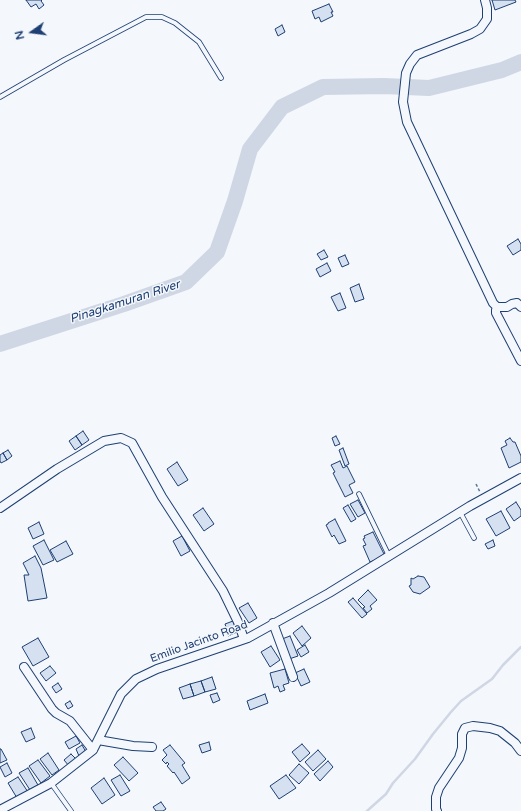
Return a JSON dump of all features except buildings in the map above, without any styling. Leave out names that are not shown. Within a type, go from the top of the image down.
[{"type":"street","points":[[485,0],[487,8],[486,19],[480,29],[417,55],[410,64],[406,73],[403,102],[407,122],[493,303],[497,307],[507,307],[517,303],[521,307]]},
{"type":"street","points":[[497,307],[496,313],[521,361]]},
{"type":"street","points":[[0,508],[57,469],[104,441],[121,438],[132,443],[162,497],[223,591],[238,622],[244,639]]},
{"type":"street","name":"Emilio Jacinto Road","points":[[0,810],[51,783],[93,750],[121,694],[136,680],[157,669],[244,639],[329,593],[460,512],[521,478]]},
{"type":"street","points":[[273,623],[293,677]]},
{"type":"street","points":[[24,667],[52,709],[70,721],[93,750]]},
{"type":"street","points":[[437,811],[436,797],[439,788],[459,758],[462,748],[462,734],[465,728],[473,726],[500,730],[515,743],[521,751]]},
{"type":"street","points":[[98,740],[133,746],[152,747]]},
{"type":"lane","points":[[0,97],[64,60],[146,17],[162,17],[175,23],[199,42],[221,78]]},
{"type":"lane","points":[[359,494],[389,556]]},
{"type":"lane","points":[[460,512],[474,538]]},
{"type":"lane","points":[[51,783],[71,811]]},
{"type":"waterway","name":"Pinagkamuran River","points":[[0,344],[124,304],[186,282],[217,252],[235,201],[250,149],[282,107],[323,87],[384,86],[429,88],[502,70],[521,62]]},
{"type":"waterway","points":[[367,811],[386,794],[393,783],[415,759],[433,734],[461,701],[492,679],[503,665],[521,647]]}]
